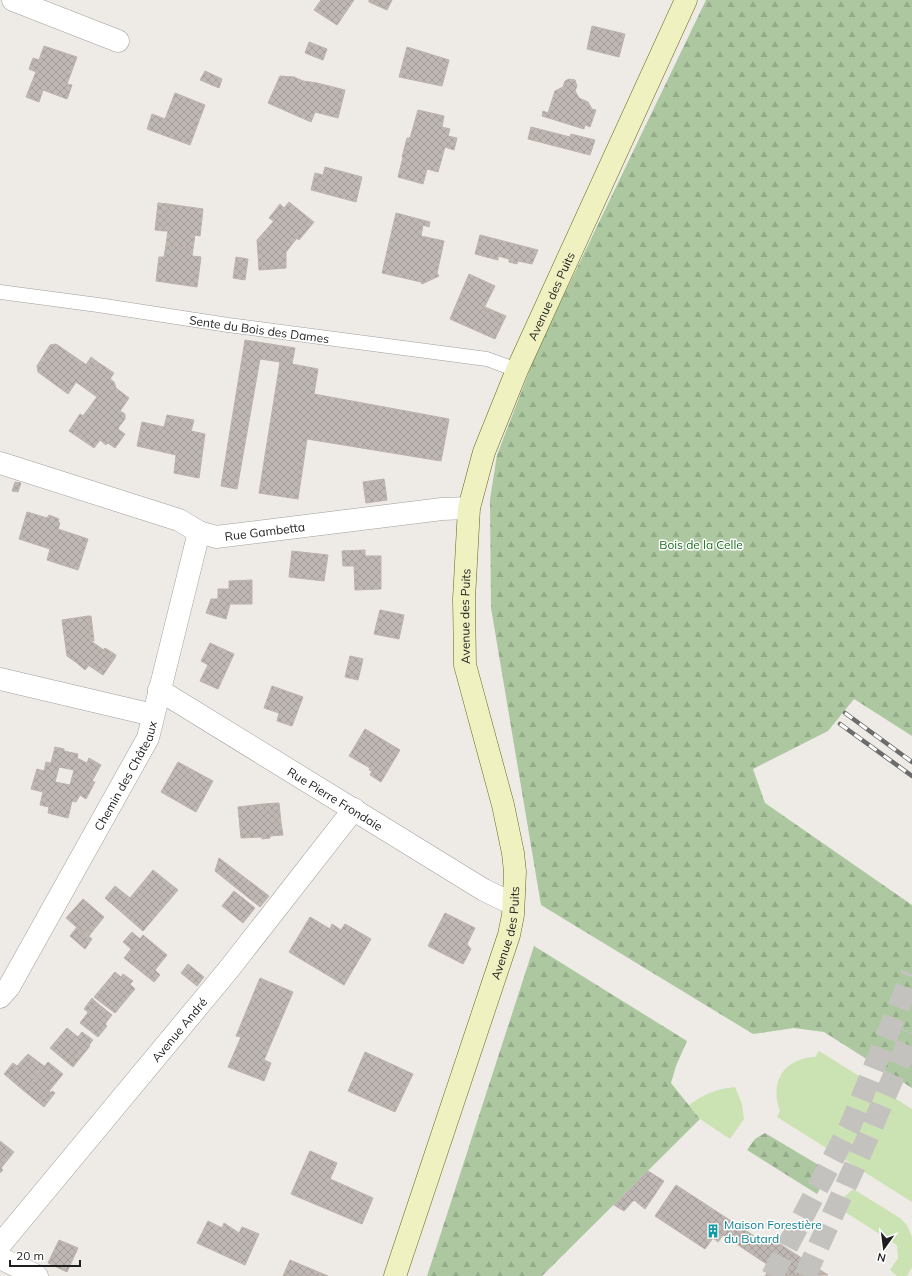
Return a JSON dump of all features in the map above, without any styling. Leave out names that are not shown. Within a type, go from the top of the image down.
[{"type":"street","points":[[13,0],[118,41]]},
{"type":"street","name":"Avenue des Puits","points":[[395,1276],[509,935],[513,915],[515,872],[513,853],[503,805],[465,665],[464,599],[470,508],[484,452],[517,370],[686,0]]},
{"type":"street","name":"Rue Gambetta","points":[[0,463],[179,520],[199,532],[216,537],[442,509],[470,508]]},
{"type":"street","name":"Chemin des Châteaux","points":[[0,997],[9,987],[148,738],[199,532]]},
{"type":"street","points":[[0,679],[153,715]]},
{"type":"street","name":"Rue Pierre Frondaie","points":[[159,690],[484,890],[513,904]]},
{"type":"street","name":"Avenue André","points":[[0,1245],[229,969],[354,809]]},
{"type":"street","points":[[0,1258],[36,1276]]},
{"type":"lane","name":"Sente du Bois des Dames","points":[[0,292],[236,326],[487,358],[517,370]]},
{"type":"green space","name":"Bois de la Celle","points":[[706,0],[912,0],[912,736],[854,699],[828,731],[753,769],[765,803],[912,905],[912,1088],[824,1032],[794,1028],[753,1034],[541,905],[491,608],[490,499],[497,455],[537,351]]},
{"type":"green space","points":[[534,946],[687,1041],[676,1066],[671,1083],[700,1119],[542,1276],[427,1276]]},
{"type":"green space","points":[[819,1051],[912,1109],[912,1202],[777,1117],[780,1111],[776,1091],[782,1074],[787,1067],[795,1062],[804,1058],[815,1057]]},
{"type":"green space","points":[[735,1087],[742,1104],[744,1119],[730,1139],[700,1119],[689,1105],[710,1093]]},
{"type":"green space","points":[[765,1133],[827,1170],[826,1178],[817,1194],[747,1150],[755,1139]]},
{"type":"green space","points":[[853,1189],[900,1218],[907,1225],[912,1237],[912,1267],[907,1276],[897,1276],[890,1270],[898,1258],[897,1245],[837,1207],[842,1199]]},
{"type":"building","points":[[321,0],[354,0],[337,25],[314,10]]},
{"type":"building","points":[[369,0],[392,0],[387,10],[369,2]]},
{"type":"building","points":[[592,26],[625,34],[619,57],[587,49]]},
{"type":"building","points":[[309,42],[327,49],[323,60],[305,53]]},
{"type":"building","points":[[44,46],[77,57],[67,84],[72,85],[67,99],[43,90],[39,102],[26,97],[36,72],[29,69],[33,58],[39,60]]},
{"type":"building","points":[[407,47],[449,60],[442,86],[399,77]]},
{"type":"building","points":[[205,71],[222,79],[219,88],[200,80]]},
{"type":"building","points":[[280,76],[294,77],[303,81],[345,90],[338,118],[315,112],[311,122],[268,103]]},
{"type":"building","points":[[569,79],[575,80],[577,86],[575,91],[579,98],[588,102],[592,109],[596,110],[590,127],[585,125],[584,129],[542,116],[543,111],[548,113],[555,91],[563,87],[565,81]]},
{"type":"building","points":[[175,93],[205,105],[190,145],[147,129],[152,114],[165,119]]},
{"type":"building","points":[[418,110],[444,116],[442,127],[450,129],[448,136],[457,138],[454,150],[445,147],[438,172],[427,169],[423,184],[398,177],[407,138],[410,138]]},
{"type":"building","points":[[531,127],[570,137],[571,134],[595,140],[590,155],[528,139]]},
{"type":"building","points":[[325,167],[362,177],[356,202],[319,192]]},
{"type":"building","points":[[315,173],[323,175],[319,192],[311,190]]},
{"type":"building","points":[[289,202],[310,219],[295,237],[297,238],[286,252],[286,268],[259,270],[257,240],[274,221],[269,218],[280,204],[284,208]]},
{"type":"building","points":[[158,203],[168,204],[164,231],[155,230]]},
{"type":"building","points":[[168,204],[203,209],[200,236],[195,235],[193,249],[166,245],[168,231],[164,231]]},
{"type":"building","points":[[396,213],[430,222],[429,227],[423,225],[421,236],[444,241],[437,273],[439,276],[422,284],[421,282],[382,273]]},
{"type":"building","points":[[310,219],[314,222],[299,240],[295,237]]},
{"type":"building","points":[[480,235],[538,250],[532,264],[518,261],[517,264],[509,262],[509,259],[498,256],[498,260],[475,254]]},
{"type":"building","points":[[166,245],[193,249],[192,256],[201,257],[197,287],[156,281],[159,257],[164,257]]},
{"type":"building","points":[[236,257],[248,259],[245,280],[233,278]]},
{"type":"building","points":[[469,274],[495,286],[483,310],[504,320],[495,339],[450,319]]},
{"type":"building","points":[[485,307],[506,316],[504,320],[483,310]]},
{"type":"building","points":[[245,340],[295,348],[292,364],[318,369],[314,394],[449,419],[441,461],[307,439],[298,499],[259,493],[280,362],[260,359],[237,489],[221,486]]},
{"type":"building","points":[[56,344],[94,370],[99,363],[114,373],[110,379],[114,382],[116,388],[129,398],[120,411],[125,414],[125,419],[118,428],[125,434],[115,448],[108,443],[106,445],[100,440],[94,448],[69,431],[80,414],[83,416],[97,397],[76,382],[68,394],[38,372],[37,366],[50,345]]},
{"type":"building","points":[[91,357],[99,363],[94,370],[86,365]]},
{"type":"building","points":[[167,415],[194,420],[191,431],[205,434],[199,478],[174,473],[176,455],[137,446],[142,422],[164,427]]},
{"type":"building","points":[[384,479],[387,500],[366,503],[363,482]]},
{"type":"building","points":[[15,482],[21,483],[18,492],[12,491]]},
{"type":"building","points":[[27,512],[47,518],[49,515],[59,519],[58,522],[60,523],[58,529],[88,539],[78,570],[47,560],[50,549],[19,539]]},
{"type":"building","points":[[365,550],[365,556],[381,556],[381,589],[355,590],[354,566],[343,566],[342,551]]},
{"type":"building","points":[[292,551],[328,555],[324,581],[289,577]]},
{"type":"building","points":[[252,580],[252,604],[230,604],[226,619],[206,613],[211,599],[218,599],[218,589],[229,589],[229,581]]},
{"type":"building","points":[[380,610],[404,615],[399,639],[374,634]]},
{"type":"building","points":[[88,616],[91,616],[94,641],[91,641]]},
{"type":"building","points":[[88,616],[91,641],[115,658],[103,675],[79,659],[77,663],[67,656],[62,620]]},
{"type":"building","points":[[210,643],[234,654],[218,689],[200,681],[208,665],[201,661]]},
{"type":"building","points":[[105,648],[116,655],[115,658],[103,650]]},
{"type":"building","points":[[350,656],[363,659],[358,680],[345,677]]},
{"type":"building","points":[[79,659],[89,665],[85,670],[77,663]]},
{"type":"building","points":[[272,686],[303,697],[292,726],[277,721],[279,713],[264,708]]},
{"type":"building","points":[[365,729],[400,750],[381,782],[370,775],[372,771],[369,770],[370,768],[349,756]]},
{"type":"building","points":[[55,747],[64,749],[64,751],[78,754],[77,758],[87,763],[89,758],[101,765],[92,781],[95,782],[86,799],[80,795],[76,802],[72,801],[68,818],[48,813],[49,807],[40,805],[43,792],[31,789],[37,769],[44,771],[46,762],[51,763]],"holes":[[[59,767],[74,770],[70,785],[55,782]]]},
{"type":"building","points":[[178,762],[213,781],[196,812],[161,792]]},
{"type":"building","points":[[279,803],[281,823],[275,824],[274,810],[263,811],[263,804]]},
{"type":"building","points":[[263,804],[263,811],[274,810],[275,824],[281,823],[283,835],[270,836],[270,838],[262,839],[262,837],[241,838],[238,807]]},
{"type":"building","points":[[219,858],[269,896],[260,907],[215,871]]},
{"type":"building","points":[[153,870],[178,890],[143,931],[105,898],[115,886],[130,898]]},
{"type":"building","points":[[234,891],[255,908],[243,923],[222,906]]},
{"type":"building","points":[[83,899],[104,917],[88,937],[66,918]]},
{"type":"building","points":[[445,913],[475,928],[467,944],[471,949],[463,964],[428,946]]},
{"type":"building","points":[[310,917],[330,929],[332,924],[341,930],[345,924],[371,939],[344,985],[289,952]]},
{"type":"building","points":[[77,927],[92,939],[85,949],[70,936]]},
{"type":"building","points":[[132,932],[140,939],[143,935],[167,955],[155,970],[160,975],[154,982],[124,958],[131,949],[123,942]]},
{"type":"building","points":[[188,964],[204,977],[197,986],[181,973]]},
{"type":"building","points":[[115,972],[121,977],[123,974],[133,981],[130,984],[135,989],[115,1013],[94,997]]},
{"type":"building","points":[[260,978],[293,992],[264,1060],[271,1063],[264,1081],[228,1067],[241,1037],[236,1036]]},
{"type":"building","points":[[92,998],[96,1002],[88,1012],[84,1009]]},
{"type":"building","points":[[96,1002],[112,1015],[105,1024],[107,1026],[98,1037],[80,1023]]},
{"type":"building","points":[[67,1028],[78,1037],[82,1032],[93,1040],[81,1057],[76,1053],[68,1063],[50,1048]]},
{"type":"building","points":[[365,1052],[413,1074],[395,1112],[348,1091]]},
{"type":"building","points":[[76,1053],[81,1057],[73,1067],[68,1063]]},
{"type":"building","points":[[28,1054],[44,1066],[24,1091],[4,1074],[13,1063],[17,1066]]},
{"type":"building","points":[[48,1062],[63,1074],[49,1091],[51,1093],[52,1091],[55,1093],[44,1107],[24,1091]]},
{"type":"building","points":[[0,1141],[14,1152],[1,1168],[3,1170],[0,1173]]},
{"type":"building","points":[[310,1151],[337,1163],[330,1179],[373,1198],[362,1224],[291,1194]]},
{"type":"building","points":[[648,1171],[664,1181],[645,1209],[634,1200],[624,1211],[614,1205]]},
{"type":"building","name":"Maison Forestière du Butard","points":[[676,1185],[768,1245],[772,1239],[828,1275],[765,1276],[771,1267],[723,1235],[718,1242],[713,1238],[705,1249],[655,1216]]},
{"type":"building","points":[[208,1221],[222,1228],[224,1223],[239,1233],[242,1227],[259,1234],[245,1265],[197,1243]]},
{"type":"building","points":[[59,1240],[78,1248],[67,1272],[48,1263]]},
{"type":"building","points":[[290,1260],[328,1276],[283,1276]]},
{"type":"tunnel","points":[[772,1276],[851,1124],[912,974]]},
{"type":"tunnel","points":[[805,1276],[867,1139],[912,1033]]},
{"type":"railway","points":[[845,713],[912,762]]},
{"type":"railway","points":[[840,724],[912,776]]},
{"type":"place","name":"Maison Forestière du Butard","points":[[713,1231]]}]
